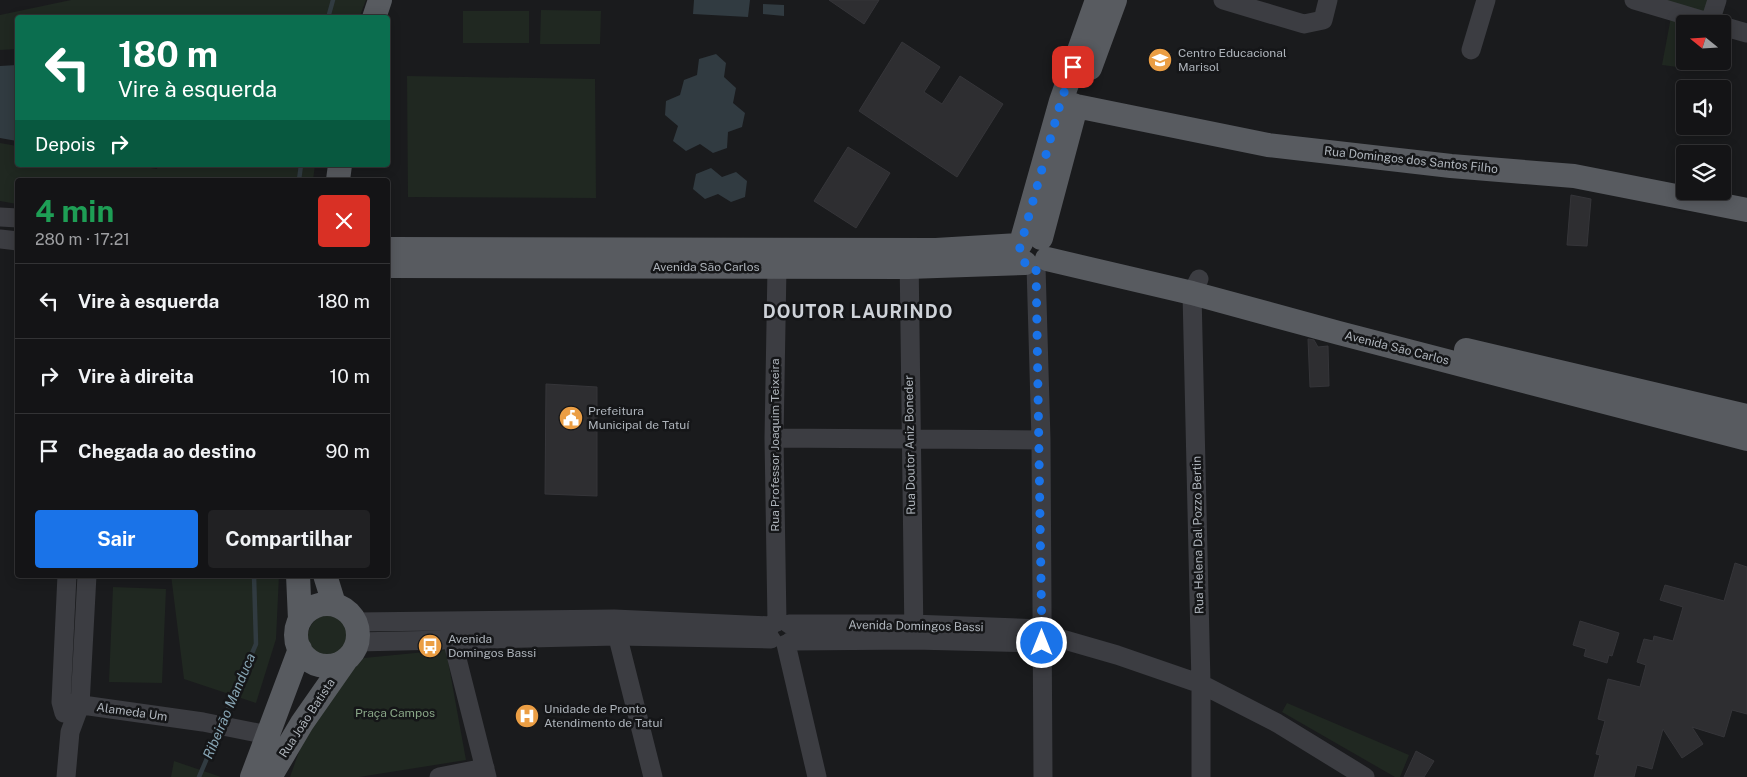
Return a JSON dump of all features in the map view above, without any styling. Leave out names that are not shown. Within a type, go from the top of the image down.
[{"type":"main road","points":[[375,15],[380,0]]},
{"type":"main road","points":[[1034,251],[1069,104],[1097,0]]},
{"type":"main road","points":[[1069,104],[1115,0]]},
{"type":"main road","name":"Rua Domingos dos Santos Filho","points":[[1069,104],[1268,145],[1452,166],[1574,176],[1747,210]]},
{"type":"main road","name":"Avenida São Carlos","points":[[390,249],[908,258]]},
{"type":"main road","name":"Avenida São Carlos","points":[[390,266],[777,267],[1034,251],[1195,286],[1747,416]]},
{"type":"main road","name":"Avenida São Carlos","points":[[1195,286],[1339,333],[1747,439]]},
{"type":"main road","points":[[298,578],[300,620],[296,639],[306,658],[325,666],[336,664],[353,641],[350,614],[334,604],[314,606],[300,620]]},
{"type":"main road","points":[[326,578],[334,604]]},
{"type":"main road","name":"Rua João Batista","points":[[270,777],[353,641]]},
{"type":"main road","points":[[252,777],[300,649]]},
{"type":"main road","points":[[268,735],[302,723]]},
{"type":"street","points":[[1223,0],[1304,24],[1323,20],[1328,0]]},
{"type":"street","points":[[1471,50],[1486,0]]},
{"type":"street","points":[[1716,0],[1716,15]]},
{"type":"street","points":[[1647,2],[1688,15]]},
{"type":"street","points":[[1731,28],[1747,33]]},
{"type":"street","points":[[0,217],[15,218]]},
{"type":"street","points":[[0,239],[15,240]]},
{"type":"street","points":[[1034,251],[1048,637],[1043,777]]},
{"type":"street","name":"Rua Doutor Aniz Boneder","points":[[908,258],[913,632]]},
{"type":"street","name":"Rua Professor Joaquim Teixeira","points":[[777,267],[774,438],[781,633],[817,777]]},
{"type":"street","name":"Rua Helena Dal Pozzo Bertin","points":[[1195,286],[1201,777]]},
{"type":"street","points":[[774,438],[1041,440]]},
{"type":"street","points":[[67,578],[61,702],[70,732]]},
{"type":"street","points":[[66,777],[70,732],[80,705],[87,578]]},
{"type":"street","points":[[615,628],[653,777]]},
{"type":"street","name":"Avenida Domingos Bassi","points":[[353,641],[615,628],[781,633],[913,632],[1048,637],[1117,655],[1201,684],[1277,723],[1365,777]]},
{"type":"street","name":"Avenida Domingos Bassi","points":[[353,641],[452,639],[615,628]]},
{"type":"street","points":[[439,777],[486,773],[452,639]]},
{"type":"street","name":"Alameda Um","points":[[61,702],[203,722],[268,735]]},
{"type":"green space","points":[[71,0],[366,0],[360,15],[15,15],[15,49],[0,50],[0,15]]},
{"type":"green space","points":[[1655,0],[1715,0],[1710,15],[1696,15]]},
{"type":"green space","points":[[541,10],[601,11],[600,44],[540,44]]},
{"type":"green space","points":[[463,11],[529,11],[529,43],[463,43]]},
{"type":"green space","points":[[1671,17],[1676,20],[1676,67],[1662,65]]},
{"type":"green space","points":[[407,76],[595,79],[596,198],[408,197]]},
{"type":"green space","points":[[0,143],[15,146],[15,167],[144,167],[157,169],[158,167],[315,167],[313,178],[15,178],[15,204],[0,201]]},
{"type":"green space","points":[[171,578],[279,578],[276,639],[256,703],[184,679]]},
{"type":"green space","points":[[113,587],[166,589],[162,683],[109,682]]},
{"type":"green space","points":[[329,615],[344,621],[350,636],[344,651],[329,657],[314,651],[308,636],[314,621]]},
{"type":"green space","name":"Praça Campos","points":[[446,650],[466,760],[359,777],[290,777],[301,746],[319,707],[364,658]]},
{"type":"green space","points":[[1287,703],[1409,755],[1400,777],[1395,777],[1282,712]]},
{"type":"green space","points":[[174,761],[221,777],[171,777]]},
{"type":"shaded area","points":[[694,0],[750,0],[748,17],[693,14]]},
{"type":"shaded area","points":[[763,4],[784,5],[784,16],[763,14]]},
{"type":"shaded area","points":[[716,54],[726,63],[724,77],[736,88],[733,103],[745,113],[742,127],[728,132],[727,148],[713,153],[700,144],[686,151],[673,141],[678,126],[665,115],[666,101],[680,95],[684,80],[697,75],[699,59]]},
{"type":"shaded area","points":[[15,65],[15,141],[0,138],[0,66]]},
{"type":"shaded area","points":[[711,168],[722,177],[736,172],[747,181],[745,197],[731,202],[718,194],[705,199],[693,189],[696,174]]},
{"type":"building","points":[[829,0],[879,0],[864,24]]},
{"type":"building","points":[[902,42],[940,67],[924,92],[942,104],[960,76],[1003,104],[957,177],[859,111]]},
{"type":"building","points":[[848,147],[890,173],[856,228],[814,201]]},
{"type":"building","points":[[1571,195],[1591,199],[1587,246],[1567,245]]},
{"type":"building","points":[[1308,339],[1314,340],[1318,347],[1328,346],[1329,386],[1310,387]]},
{"type":"building","name":"Prefeitura Municipal de Tatuí","points":[[546,384],[597,387],[597,496],[545,494]]},
{"type":"building","points":[[1735,563],[1747,567],[1747,714],[1732,710],[1724,737],[1692,727],[1703,744],[1682,758],[1663,729],[1652,769],[1637,765],[1634,777],[1594,777],[1600,755],[1596,754],[1605,721],[1598,719],[1608,679],[1640,687],[1646,665],[1637,662],[1644,639],[1653,641],[1654,636],[1673,641],[1683,607],[1660,600],[1665,585],[1724,601]]},
{"type":"building","points":[[1580,621],[1619,633],[1612,656],[1609,655],[1607,663],[1584,656],[1586,649],[1573,645]]},
{"type":"building","points":[[1416,751],[1434,761],[1424,777],[1404,777]]},
{"type":"waterway","name":"Ribeirão Manduca","points":[[329,15],[333,0]]},
{"type":"waterway","name":"Ribeirão Manduca","points":[[299,178],[301,167]]},
{"type":"waterway","name":"Ribeirão Manduca","points":[[223,721],[256,644],[254,578]]},
{"type":"waterway","name":"Ribeirão Manduca","points":[[199,777],[219,730]]},
{"type":"place","name":"Centro Educacional Marisol","points":[[1160,60]]},
{"type":"place","name":"Prefeitura Municipal de Tatuí","points":[[571,418]]},
{"type":"place","name":"Avenida Domingos Bassi","points":[[430,646]]},
{"type":"place","name":"Unidade de Pronto Atendimento de Tatuí","points":[[527,716]]},
{"type":"district","name":"DOUTOR LAURINDO","points":[[858,312]]},
{"type":"route","points":[[1042,643],[1041,440],[1036,266],[1030,266],[1025,263],[1020,258],[1019,251],[1061,101],[1073,67]]}]
